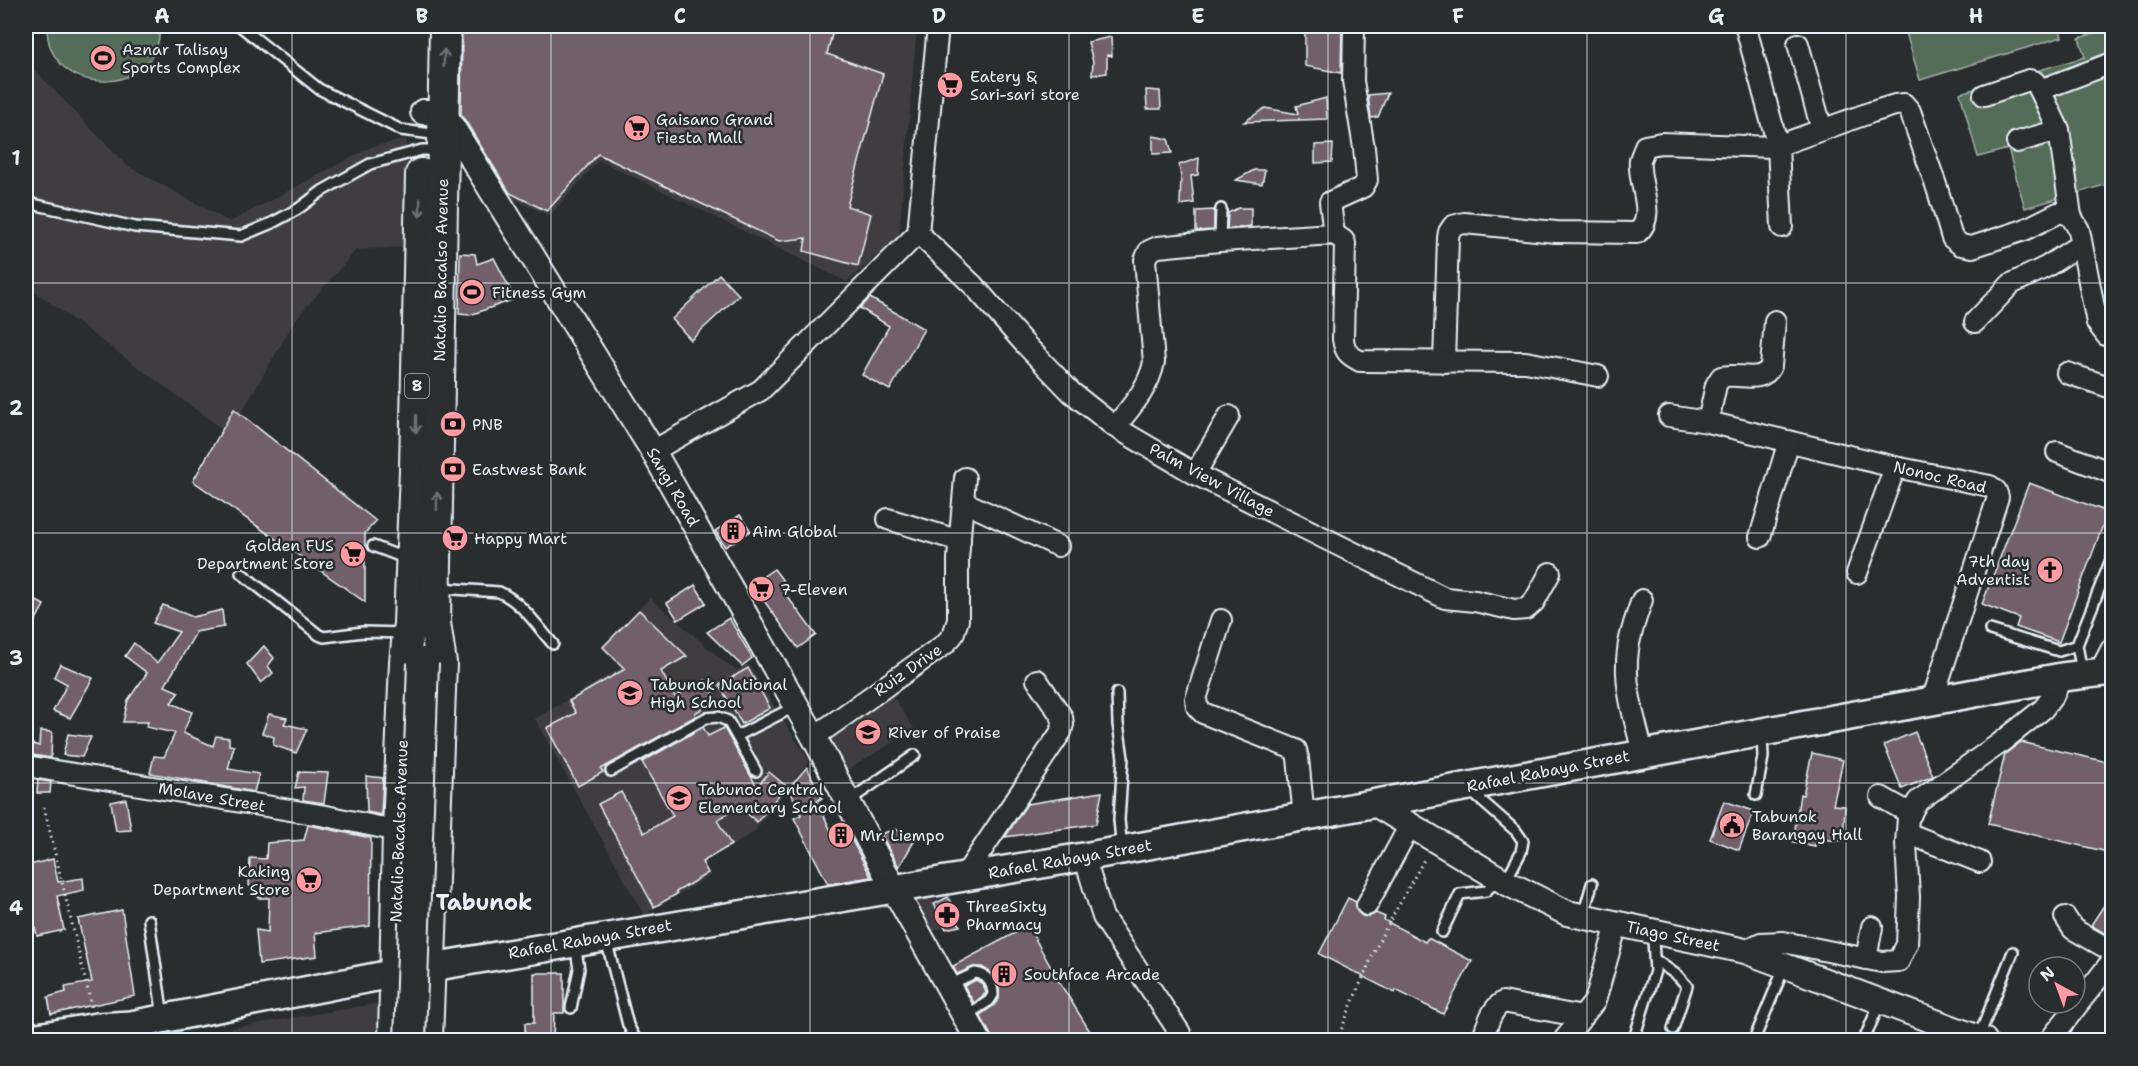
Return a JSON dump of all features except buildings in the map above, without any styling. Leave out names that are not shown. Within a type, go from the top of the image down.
[{"type":"main road","name":"Natalio Bacalso Avenue","points":[[394,1041],[398,831],[417,626],[435,587],[432,132],[425,26]]},
{"type":"main road","name":"Natalio Bacalso Avenue","points":[[410,1041],[423,663],[417,626],[412,561],[432,132],[445,26]]},
{"type":"main road","name":"Natalio Bacalso Avenue","points":[[417,626],[441,663],[427,1041]]},
{"type":"main road","name":"Rafael Rabaya Street","points":[[26,1039],[97,1027],[132,1029],[163,1017],[396,973],[1089,856],[1643,753],[2089,674]]},
{"type":"street","points":[[653,452],[760,390],[918,233],[938,26]]},
{"type":"street","points":[[1334,234],[1330,202],[1363,187],[1366,180],[1364,148],[1353,81],[1354,26]]},
{"type":"street","points":[[1746,28],[1778,146],[1782,228]]},
{"type":"street","points":[[1798,44],[1822,130]]},
{"type":"street","points":[[2040,90],[2112,63]]},
{"type":"street","points":[[1984,95],[2029,80],[2034,81],[2040,90],[2059,130],[2071,216],[2079,230],[2097,323],[2107,336],[2112,337]]},
{"type":"street","points":[[1444,362],[1446,259],[1449,232],[1453,226],[1464,223],[1556,232],[1637,233],[1644,228],[1646,215],[1640,160],[1646,146],[1661,143],[1778,146],[1895,105],[1904,104],[1910,111],[1952,238],[1960,245],[1972,247],[2024,230],[2058,213],[2071,216]]},
{"type":"street","points":[[2017,142],[2059,130]]},
{"type":"street","name":"Sangi Road","points":[[432,132],[653,452],[814,737],[971,1033]]},
{"type":"street","name":"Palm View Village","points":[[918,233],[973,285],[1071,392],[1115,427],[1195,474],[1445,598],[1475,601],[1514,610],[1526,609],[1534,602],[1550,573]]},
{"type":"street","points":[[1115,427],[1147,386],[1153,369],[1145,260],[1149,251],[1220,241],[1334,234],[1343,240],[1345,243],[1343,339],[1345,351],[1349,356],[1360,361],[1526,362],[1598,376]]},
{"type":"street","points":[[1975,321],[2011,284],[2046,267],[2081,244]]},
{"type":"street","points":[[1708,422],[1716,385],[1721,377],[1760,377],[1771,366],[1775,321]]},
{"type":"street","points":[[2067,372],[2112,388]]},
{"type":"street","points":[[1195,474],[1229,416]]},
{"type":"street","name":"Nonoc Road","points":[[1669,416],[1708,422],[1895,467],[1990,486],[1996,491],[1998,497],[1932,701]]},
{"type":"street","points":[[1760,537],[1789,441]]},
{"type":"street","points":[[2057,452],[2112,472]]},
{"type":"street","points":[[1857,573],[1895,467]]},
{"type":"street","name":"Ruiz Drive","points":[[814,737],[945,644],[953,635],[958,620],[960,541],[965,478]]},
{"type":"street","points":[[964,502],[1058,546]]},
{"type":"street","points":[[888,519],[960,541]]},
{"type":"street","points":[[1641,600],[1628,651],[1627,670],[1629,694],[1643,753]]},
{"type":"street","points":[[1221,620],[1196,699],[1197,707],[1203,713],[1296,750],[1299,758],[1304,817]]},
{"type":"street","points":[[1745,951],[1761,943],[1783,942],[1866,959],[1899,961],[1907,944],[1909,823],[1918,801],[2000,744],[2043,709],[2053,696],[2089,674],[2112,648]]},
{"type":"street","points":[[963,878],[1061,732],[1062,717],[1037,680]]},
{"type":"street","name":"Molave Street","points":[[26,765],[326,816],[398,831]]},
{"type":"street","points":[[1881,797],[1909,823],[1980,862]]},
{"type":"street","name":"Tiago Street","points":[[1375,804],[1502,880],[1567,913],[1745,951],[1981,1039]]},
{"type":"street","points":[[1367,905],[1410,825]]},
{"type":"street","points":[[1089,856],[1088,869],[1103,917],[1180,1033]]},
{"type":"street","points":[[2065,917],[2073,929],[2112,951]]},
{"type":"street","points":[[1564,1041],[1595,1001],[1617,924]]},
{"type":"street","points":[[1866,959],[1872,927]]},
{"type":"street","points":[[2050,1041],[2112,961]]},
{"type":"street","points":[[1482,1041],[1491,1016],[1497,1006],[1503,1002],[1582,1017]]},
{"type":"lane","points":[[240,26],[319,89],[401,130],[432,132]]},
{"type":"lane","points":[[26,200],[28,203],[63,212],[135,227],[241,236],[273,223],[298,209],[321,191],[432,132]]},
{"type":"lane","points":[[1220,241],[1221,209]]},
{"type":"lane","points":[[373,546],[412,561]]},
{"type":"lane","points":[[2089,674],[2077,645],[2112,557]]},
{"type":"lane","points":[[241,573],[324,637],[417,626]]},
{"type":"lane","points":[[435,587],[499,592],[508,596],[525,611],[553,644]]},
{"type":"lane","points":[[1990,630],[2060,651],[2077,645]]},
{"type":"lane","points":[[1117,693],[1118,724],[1123,758],[1119,820],[1122,849]]},
{"type":"lane","points":[[737,736],[796,706]]},
{"type":"lane","points":[[610,771],[706,718],[718,717],[728,721],[756,771]]},
{"type":"lane","points":[[1756,795],[1763,757],[1762,732]]},
{"type":"lane","points":[[848,801],[915,755]]},
{"type":"lane","points":[[1442,932],[1460,894],[1486,891],[1502,880],[1521,852],[1523,841],[1516,831],[1475,795],[1470,786]]},
{"type":"lane","points":[[1583,916],[1592,884]]},
{"type":"lane","points":[[149,920],[163,1017]]},
{"type":"lane","points":[[1636,1032],[1655,971],[1653,940],[1658,932]]},
{"type":"lane","points":[[608,936],[609,951],[628,1025],[636,1041]]},
{"type":"lane","points":[[571,1008],[579,969],[574,942]]},
{"type":"lane","points":[[1981,1039],[2013,952]]},
{"type":"lane","points":[[1654,959],[1678,976],[1687,986],[1673,1029]]},
{"type":"lane","points":[[1754,1041],[1785,966]]},
{"type":"lane","points":[[948,986],[975,973],[985,977],[993,987],[993,995],[971,1033]]},
{"type":"lane","points":[[1864,1041],[1880,1002]]},
{"type":"path","points":[[44,807],[97,1027]]},
{"type":"path","points":[[1337,1041],[1380,939],[1434,840]]},
{"type":"shaded area","name":"Gaisano Grand Fiesta Mall","points":[[451,26],[917,26],[899,236],[847,282],[599,160],[550,216],[494,190],[450,108]]},
{"type":"shaded area","points":[[26,61],[126,165],[230,222],[371,147],[407,139],[402,247],[356,250],[296,319],[229,434],[26,285]]},
{"type":"shaded area","name":"Tabunoc Central Elementary School","points":[[650,598],[729,666],[737,670],[748,664],[809,761],[753,833],[704,863],[711,875],[644,915],[535,719],[621,668],[601,647]]},
{"type":"shaded area","name":"River of Praise","points":[[891,693],[914,729],[846,771],[823,736]]},
{"type":"shaded area","points":[[929,894],[946,927],[932,931],[917,899]]},
{"type":"shaded area","points":[[381,1003],[381,1040],[160,1040]]},
{"type":"green space","name":"Aznar Talisay Sports Complex","points":[[47,26],[160,26],[155,50],[142,67],[124,78],[103,81],[82,78],[64,67],[52,50]]},
{"type":"green space","points":[[1904,26],[2059,26],[2062,37],[1920,80]]},
{"type":"green space","points":[[2112,28],[2112,183],[2025,208],[2008,149],[1978,157],[1960,93],[2085,57],[2079,38]]},
{"type":"place","name":"Aznar Talisay Sports Complex","points":[[103,58]]},
{"type":"place","name":"Eatery & Sari-sari store","points":[[950,85]]},
{"type":"place","name":"Gaisano Grand Fiesta Mall","points":[[637,128]]},
{"type":"place","name":"Fitness Gym","points":[[472,292]]},
{"type":"place","name":"PNB","points":[[453,424]]},
{"type":"place","name":"Eastwest Bank","points":[[453,469]]},
{"type":"place","name":"Aim Global","points":[[733,531]]},
{"type":"place","name":"Happy Mart","points":[[455,538]]},
{"type":"place","name":"Golden FUS Department Store","points":[[353,554]]},
{"type":"place","name":"7th day Adventist","points":[[2050,570]]},
{"type":"place","name":"7-Eleven","points":[[761,589]]},
{"type":"place","name":"Tabunok National High School","points":[[630,693]]},
{"type":"place","name":"River of Praise","points":[[868,732]]},
{"type":"place","name":"Tabunoc Central Elementary School","points":[[679,798]]},
{"type":"place","name":"Tabunok Barangay Hall","points":[[1732,825]]},
{"type":"place","name":"Mr. Liempo","points":[[841,835]]},
{"type":"place","name":"Kaking Department Store","points":[[309,880]]},
{"type":"place","name":"ThreeSixty Pharmacy","points":[[947,915]]},
{"type":"place","name":"Southface Arcade","points":[[1004,974]]},
{"type":"district","name":"Tabunok","points":[[484,902]]}]
